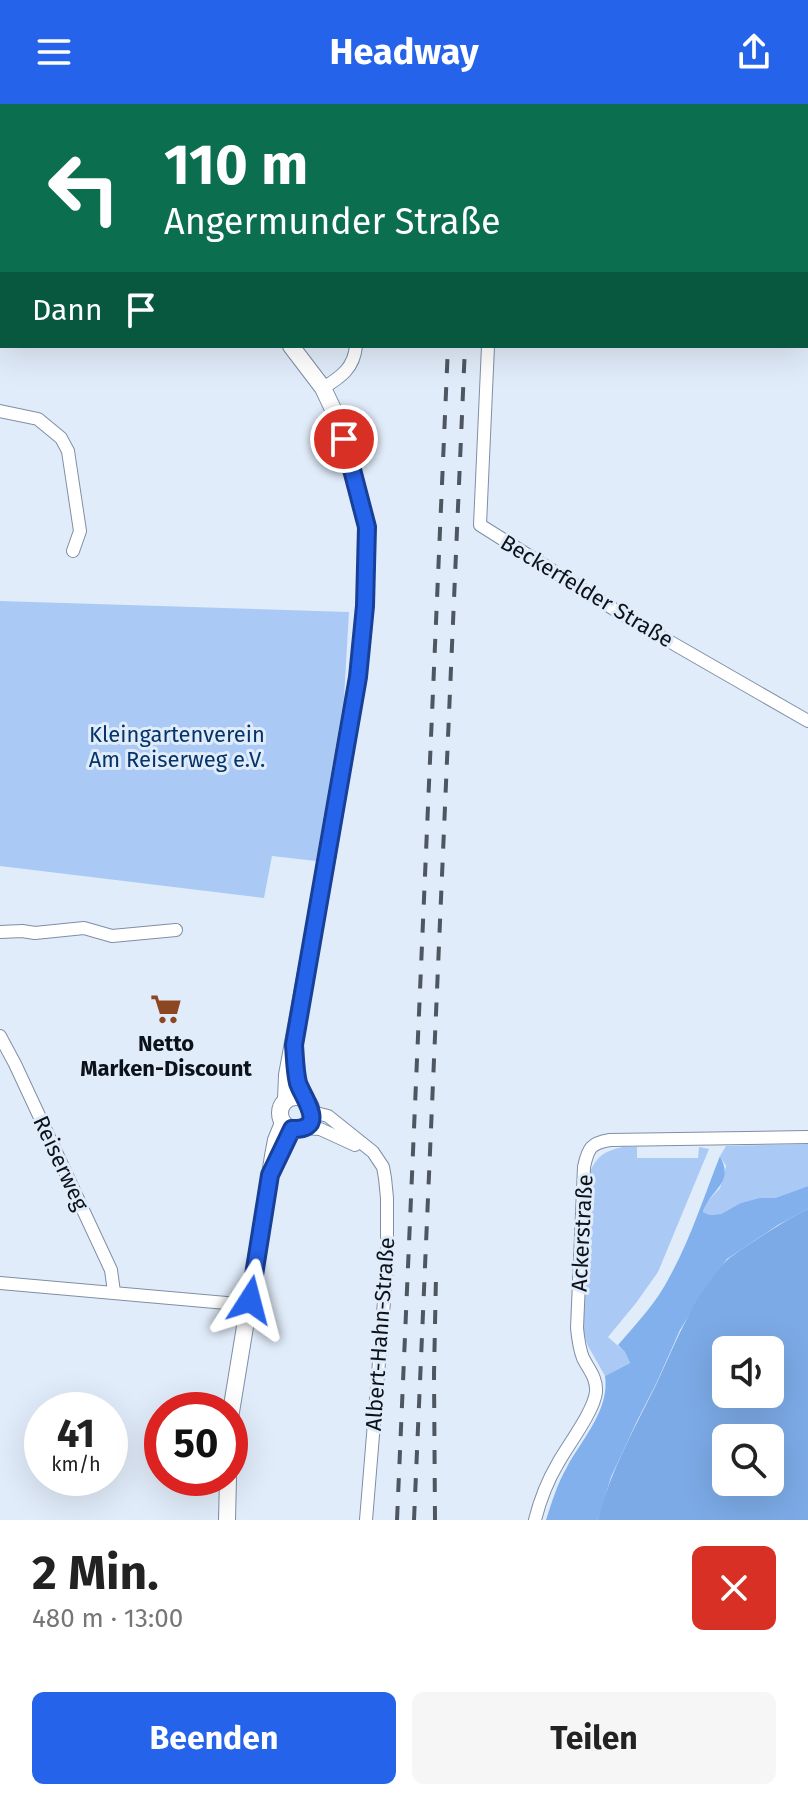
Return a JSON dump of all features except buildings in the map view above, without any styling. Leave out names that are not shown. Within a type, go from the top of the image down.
[{"type":"main road","points":[[293,348],[323,388],[339,422],[367,527],[365,606],[358,677],[287,1075],[286,1100],[280,1111],[293,1127]]},
{"type":"main road","points":[[234,1392],[270,1175],[293,1127],[310,1121],[308,1105],[297,1079],[294,1045]]},
{"type":"main road","points":[[286,1100],[295,1097],[308,1105]]},
{"type":"main road","points":[[227,1520],[228,1496]]},
{"type":"street","points":[[323,388],[347,371],[356,348]]},
{"type":"street","name":"Beckerfelder Straße","points":[[488,348],[480,525],[623,615],[808,721]]},
{"type":"street","points":[[0,411],[38,419],[61,438],[68,451],[80,531],[73,551]]},
{"type":"street","points":[[0,932],[35,933],[84,928],[112,936],[176,930]]},
{"type":"street","name":"Reiserweg","points":[[0,1036],[111,1270],[114,1292]]},
{"type":"street","points":[[308,1105],[328,1116],[373,1152]]},
{"type":"street","points":[[293,1127],[320,1129],[373,1152]]},
{"type":"street","name":"Ackerstraße","points":[[535,1520],[552,1476],[593,1404],[596,1391],[595,1379],[579,1345],[577,1328],[584,1167],[591,1147],[597,1142],[610,1140],[808,1137]]},
{"type":"street","name":"Albert-Hahn-Straße","points":[[366,1520],[387,1265],[385,1178],[383,1167],[373,1152]]},
{"type":"street","points":[[0,1283],[249,1305]]},
{"type":"green space","name":"Kleingartenverein Am Reiserweg e.V.","points":[[0,601],[349,612],[344,698],[316,861],[272,856],[264,898],[0,866]]},
{"type":"green space","points":[[808,1144],[808,1186],[775,1198],[742,1203],[721,1214],[703,1212],[706,1203],[720,1188],[726,1166],[720,1156],[726,1146]]},
{"type":"green space","points":[[623,1147],[637,1147],[637,1158],[698,1158],[699,1147],[709,1149],[658,1272],[608,1337],[625,1352],[630,1363],[605,1376],[582,1329],[589,1174],[602,1155]]},
{"type":"shaded area","points":[[720,1156],[725,1173],[723,1180],[703,1212],[721,1214],[741,1203],[775,1198],[808,1186],[808,1209],[727,1259],[708,1284],[680,1330],[637,1421],[611,1477],[598,1520],[546,1520],[563,1473],[599,1412],[605,1376],[630,1363],[618,1345],[653,1303],[678,1262]]},
{"type":"shaded area","points":[[808,1209],[808,1520],[598,1520],[623,1451],[686,1320],[725,1262]]},
{"type":"railway","points":[[397,1520],[448,348]]},
{"type":"railway","points":[[414,1520],[465,348]]},
{"type":"railway","points":[[435,1520],[436,1276]]},
{"type":"place","name":"Netto Marken-Discount","points":[[166,1009]]},
{"type":"route","points":[[250,1300],[270,1175],[292,1129],[303,1128],[312,1117],[297,1079],[294,1045],[358,677],[365,606],[367,527],[344,439]]}]
